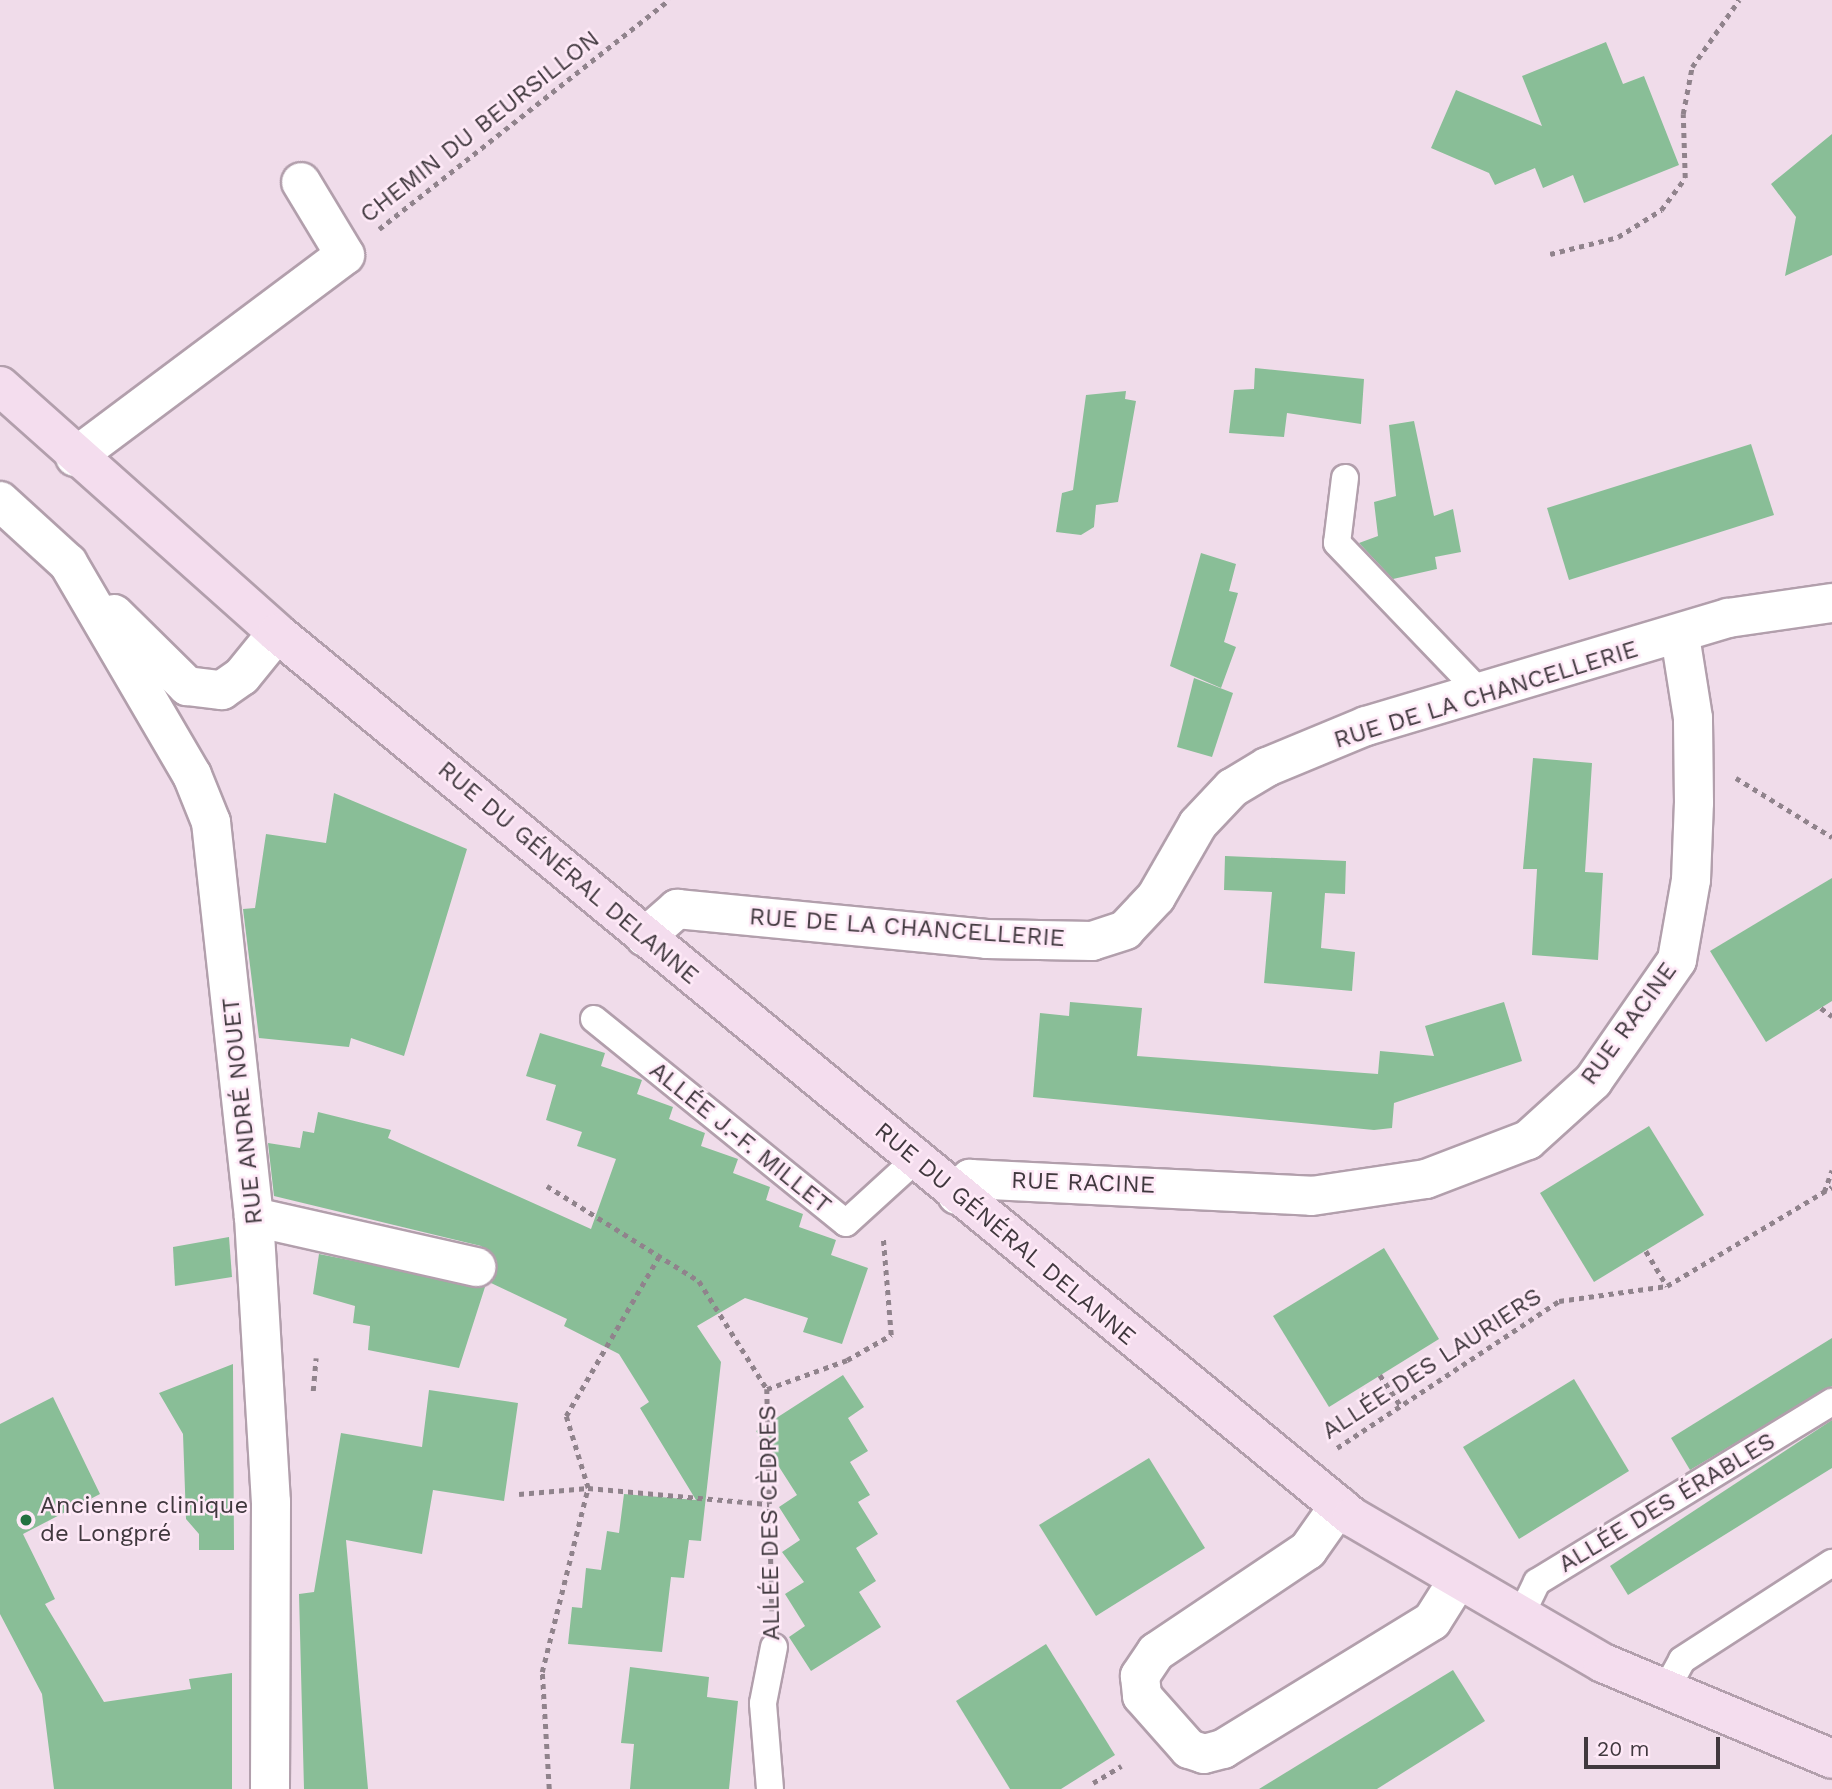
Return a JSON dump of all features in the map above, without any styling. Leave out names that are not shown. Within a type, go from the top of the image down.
[{"type":"main road","name":"RUE DU GÉNÉRAL DELANNE","points":[[0,386],[75,457],[277,633],[1306,1482],[1456,1583],[1519,1619],[1665,1690],[1832,1759]]},
{"type":"main road","name":"RUE DU GÉNÉRAL DELANNE","points":[[1793,1741],[1832,1779]]},
{"type":"street","points":[[75,457],[345,255],[301,182]]},
{"type":"street","name":"RUE ANDRÉ NOUET","points":[[0,502],[68,563],[192,775],[211,822],[254,1217],[271,1502],[270,1789]]},
{"type":"street","points":[[68,563],[187,686],[222,690],[242,676],[277,633]]},
{"type":"street","name":"RUE DE LA CHANCELLERIE","points":[[645,937],[677,909],[973,938],[1092,941],[1125,930],[1156,897],[1198,824],[1232,788],[1366,726],[1680,636],[1728,618],[1832,603]]},
{"type":"street","name":"RUE RACINE","points":[[957,1195],[970,1179],[1312,1196],[1426,1180],[1528,1140],[1592,1081],[1677,960],[1691,880],[1694,751],[1680,636]]},
{"type":"street","points":[[254,1217],[476,1267]]},
{"type":"street","points":[[1339,1506],[1308,1550],[1156,1653],[1140,1676],[1142,1696],[1189,1749],[1204,1754],[1223,1749],[1432,1621],[1456,1583]]},
{"type":"lane","points":[[1345,478],[1337,543],[1482,693]]},
{"type":"lane","name":"ALLÉE J.-F. MILLET","points":[[594,1019],[846,1223],[915,1160]]},
{"type":"lane","name":"ALLÉE DES ÉRABLES","points":[[1519,1619],[1537,1582],[1832,1402]]},
{"type":"lane","points":[[1665,1690],[1682,1660],[1832,1563]]},
{"type":"lane","name":"ALLÉE DES CÈDRES","points":[[770,1789],[763,1703],[774,1647]]},
{"type":"path","name":"CHEMIN DU BEURSILLON","points":[[345,255],[668,0]]},
{"type":"path","points":[[1550,254],[1618,237],[1669,200],[1685,178],[1683,114],[1692,67],[1739,0]]},
{"type":"path","points":[[1694,751],[1832,837]]},
{"type":"path","points":[[1821,1008],[1832,1016]]},
{"type":"path","points":[[1824,1193],[1832,1170]]},
{"type":"path","name":"ALLÉE DES CÈDRES","points":[[547,1186],[699,1281],[767,1389],[774,1647]]},
{"type":"path","name":"ALLÉE DES LAURIERS","points":[[1306,1482],[1323,1458],[1559,1301],[1668,1286],[1832,1187]]},
{"type":"path","points":[[767,1389],[847,1360],[891,1335],[879,1192]]},
{"type":"path","points":[[1646,1251],[1668,1286]]},
{"type":"path","points":[[548,1789],[542,1672],[588,1488],[566,1416],[659,1256]]},
{"type":"path","points":[[313,1391],[316,1359]]},
{"type":"path","points":[[1380,1375],[1400,1405]]},
{"type":"path","points":[[519,1494],[588,1488],[769,1504]]},
{"type":"path","points":[[1093,1783],[1121,1766]]},
{"type":"building","points":[[1606,42],[1623,84],[1644,76],[1679,165],[1584,203],[1573,175],[1543,188],[1535,168],[1495,185],[1489,173],[1431,148],[1456,90],[1542,126],[1522,76]]},
{"type":"building","points":[[1832,134],[1832,255],[1785,276],[1796,217],[1771,184]]},
{"type":"building","points":[[1255,368],[1364,379],[1361,424],[1287,413],[1284,437],[1229,433],[1234,390],[1254,389]]},
{"type":"building","points":[[1126,391],[1125,399],[1136,401],[1118,502],[1096,505],[1094,527],[1081,535],[1056,532],[1062,493],[1073,490],[1086,395]]},
{"type":"building","points":[[1414,421],[1434,516],[1453,509],[1461,552],[1435,557],[1437,569],[1393,579],[1359,543],[1378,536],[1374,502],[1396,496],[1389,425]]},
{"type":"building","points":[[1751,444],[1774,515],[1569,580],[1547,508]]},
{"type":"building","points":[[1201,553],[1236,564],[1229,591],[1238,593],[1224,642],[1236,647],[1221,688],[1170,666]]},
{"type":"building","points":[[1194,678],[1233,693],[1212,757],[1177,747]]},
{"type":"building","points":[[1533,758],[1592,763],[1585,872],[1603,873],[1598,960],[1532,955],[1537,869],[1523,869]]},
{"type":"building","points":[[334,793],[467,849],[404,1056],[351,1038],[349,1047],[259,1038],[243,909],[255,908],[266,834],[326,843]]},
{"type":"building","points":[[1225,856],[1346,861],[1345,894],[1325,893],[1321,948],[1355,952],[1352,991],[1264,983],[1272,892],[1224,890]]},
{"type":"building","points":[[1832,878],[1832,1001],[1766,1042],[1710,951]]},
{"type":"building","points":[[1070,1002],[1142,1008],[1137,1056],[1378,1074],[1380,1051],[1434,1056],[1425,1026],[1504,1002],[1522,1061],[1394,1103],[1392,1128],[1374,1130],[1033,1097],[1040,1013],[1069,1016]]},
{"type":"building","points":[[540,1033],[605,1053],[601,1066],[642,1080],[637,1094],[673,1107],[669,1119],[705,1133],[701,1146],[738,1159],[733,1173],[770,1187],[766,1200],[803,1214],[799,1227],[836,1240],[831,1255],[868,1268],[842,1344],[803,1332],[808,1318],[745,1298],[697,1326],[721,1362],[701,1541],[689,1540],[684,1578],[671,1577],[662,1652],[568,1644],[572,1607],[582,1608],[586,1568],[601,1570],[607,1531],[619,1533],[624,1494],[696,1500],[640,1408],[649,1402],[619,1354],[564,1326],[567,1319],[491,1283],[497,1261],[481,1246],[274,1196],[268,1143],[300,1148],[303,1131],[314,1133],[318,1112],[391,1130],[388,1138],[591,1229],[616,1159],[577,1146],[582,1132],[546,1120],[556,1085],[526,1076]]},
{"type":"building","points":[[1649,1126],[1704,1215],[1594,1282],[1540,1193]]},
{"type":"building","points":[[229,1237],[232,1277],[175,1286],[173,1247]]},
{"type":"building","points":[[1384,1248],[1439,1339],[1329,1407],[1273,1316]]},
{"type":"building","points":[[319,1254],[485,1287],[459,1368],[368,1350],[370,1326],[353,1323],[355,1306],[313,1294]]},
{"type":"building","points":[[1832,1338],[1832,1386],[1690,1470],[1671,1438]]},
{"type":"building","points":[[233,1364],[234,1550],[199,1550],[199,1534],[186,1519],[183,1434],[159,1393]]},
{"type":"building","points":[[843,1375],[864,1407],[848,1418],[868,1451],[850,1462],[870,1495],[858,1502],[878,1534],[856,1548],[876,1581],[859,1592],[881,1627],[811,1671],[789,1637],[805,1626],[785,1594],[804,1582],[782,1552],[800,1540],[779,1507],[797,1495],[756,1431]]},
{"type":"building","points":[[1574,1379],[1629,1471],[1519,1539],[1463,1447]]},
{"type":"building","points":[[429,1390],[518,1403],[504,1501],[433,1490],[422,1554],[346,1540],[368,1789],[304,1789],[299,1594],[314,1592],[341,1433],[422,1447]]},
{"type":"building","points":[[53,1397],[100,1494],[23,1534],[55,1599],[45,1604],[104,1702],[191,1689],[189,1679],[232,1673],[232,1789],[54,1789],[42,1694],[0,1614],[0,1424]]},
{"type":"building","points":[[1832,1420],[1832,1468],[1628,1595],[1610,1566]]},
{"type":"building","points":[[1149,1458],[1205,1548],[1096,1616],[1039,1525]]},
{"type":"building","points":[[1046,1644],[1115,1755],[1061,1789],[1010,1789],[956,1701]]},
{"type":"building","points":[[630,1667],[709,1677],[707,1697],[738,1701],[729,1789],[630,1789],[634,1744],[621,1743]]},
{"type":"building","points":[[1453,1670],[1485,1721],[1377,1789],[1259,1789]]},
{"type":"place","name":"Ancienne clinique de Longpré","points":[[26,1520]]}]
